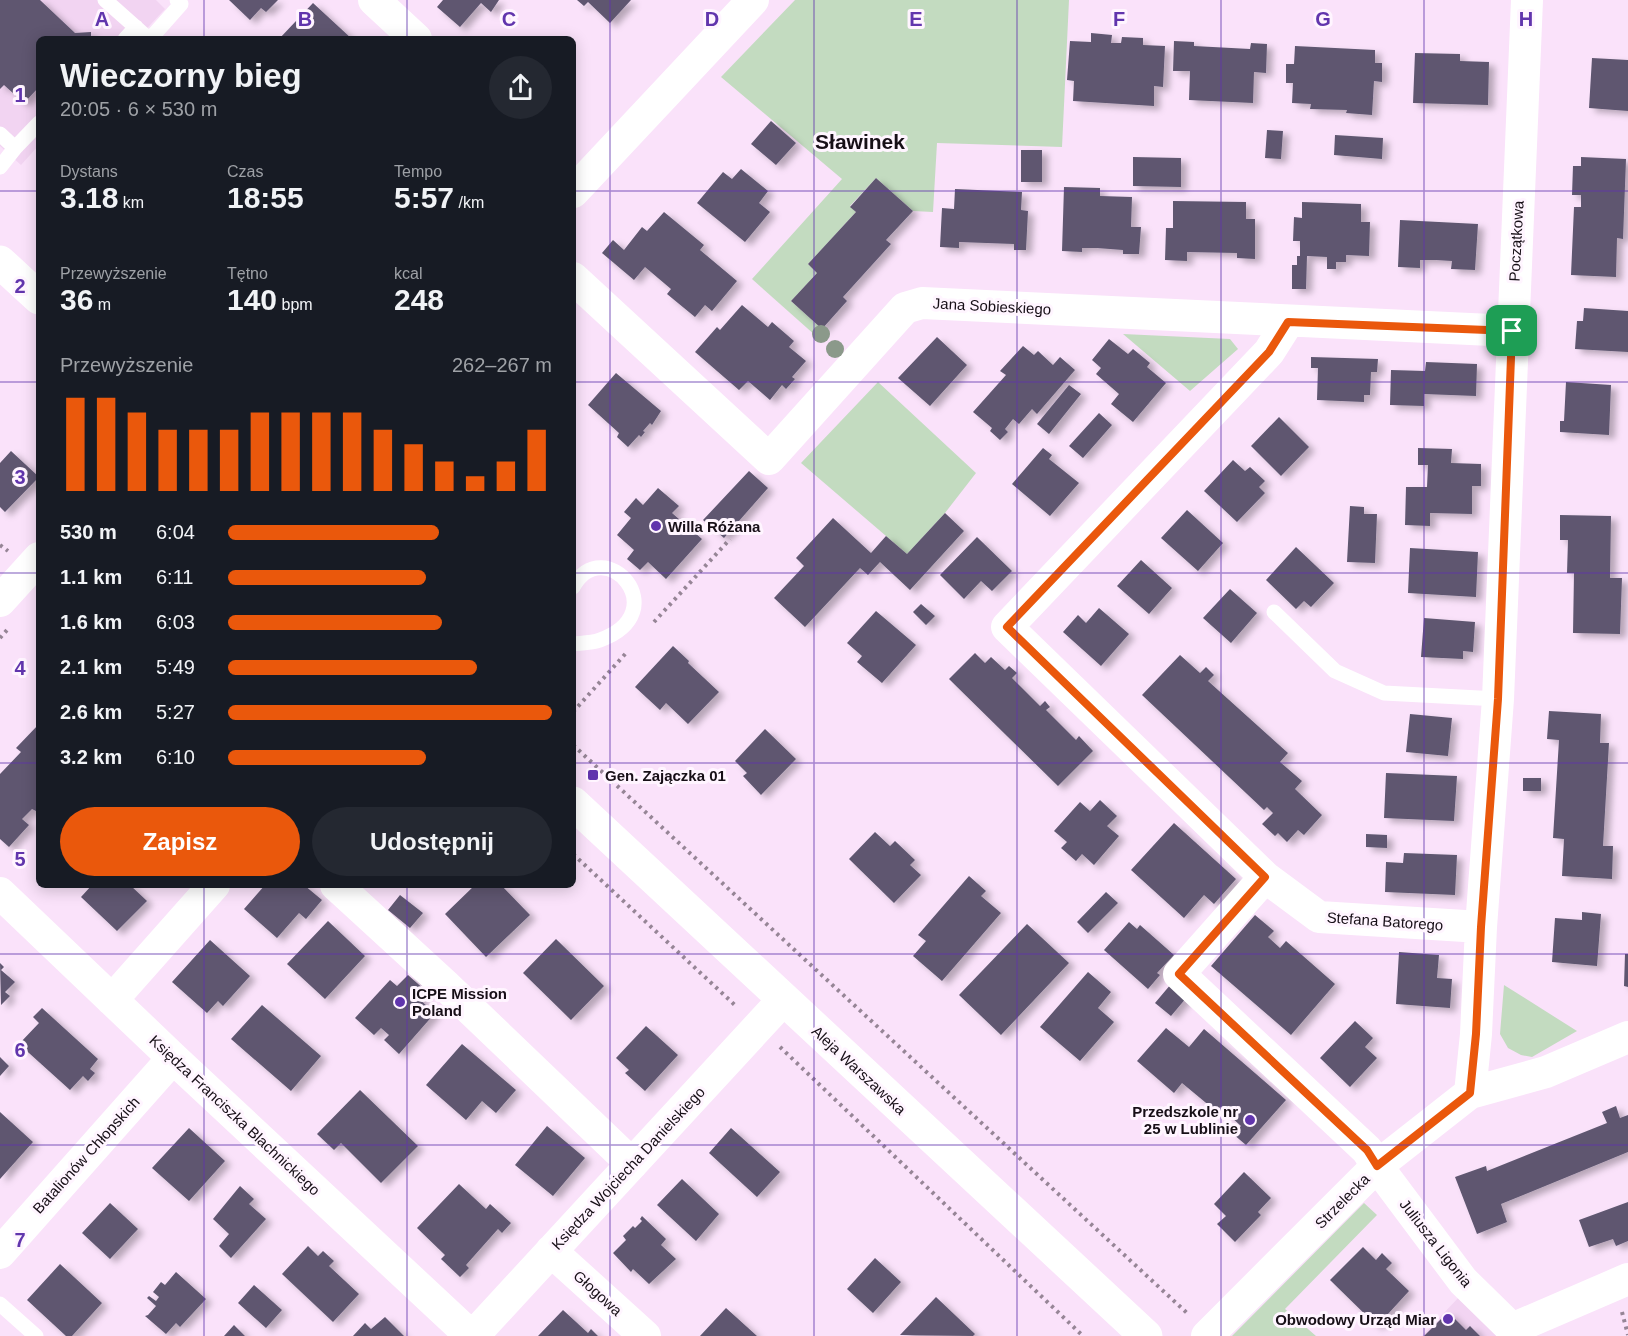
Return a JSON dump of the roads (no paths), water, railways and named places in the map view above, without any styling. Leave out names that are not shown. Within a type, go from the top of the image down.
[{"type":"street","points":[[374,0],[413,36]]},
{"type":"street","points":[[576,187],[753,0]]},
{"type":"street","name":"Początkowa","points":[[1470,1093],[1476,1034],[1481,927],[1498,699],[1527,0]]},
{"type":"street","points":[[0,262],[36,295]]},
{"type":"street","name":"Jana Sobieskiego","points":[[576,281],[769,459],[905,308],[922,303],[1512,331]]},
{"type":"street","name":"Stefana Batorego","points":[[1288,322],[1269,352],[1007,627],[1265,877],[1319,917],[1481,927]]},
{"type":"street","points":[[6,582],[36,560]]},
{"type":"street","name":"Aleja Warszawska","points":[[576,806],[1146,1336]]},
{"type":"street","points":[[1265,877],[1179,974],[1367,1150],[1377,1166]]},
{"type":"street","points":[[112,1000],[211,888]]},
{"type":"street","points":[[339,888],[632,1164]]},
{"type":"street","name":"Księdza Franciszka Blachnickiego","points":[[0,893],[173,1058],[472,1336]]},
{"type":"street","name":"Księdza Wojciecha Danielskiego","points":[[472,1336],[783,1000]]},
{"type":"street","name":"Strzelecka","points":[[1208,1335],[1377,1166],[1470,1093],[1546,1072],[1628,1037]]},
{"type":"street","name":"Batalionów Chłopskich","points":[[0,1253],[173,1058]]},
{"type":"street","name":"Juliusza Ligonia","points":[[1377,1166],[1462,1281],[1512,1329],[1628,1279]]},
{"type":"street","name":"Głogowa","points":[[551,1251],[645,1336]]},
{"type":"lane","points":[[105,0],[131,33]]},
{"type":"lane","points":[[152,36],[181,4],[177,0]]},
{"type":"lane","points":[[0,167],[36,126]]},
{"type":"lane","points":[[0,134],[15,148]]},
{"type":"lane","points":[[576,582],[592,568],[609,569],[622,574],[631,585],[635,598],[632,615],[618,631],[599,641],[576,644]]},
{"type":"lane","points":[[1274,612],[1335,671],[1384,693],[1498,699]]},
{"type":"lane","points":[[0,1304],[36,1336]]},
{"type":"place","name":"Willa Różana","points":[[656,526]]},
{"type":"place","name":"Gen. Zajączka 01","points":[[593,775]]},
{"type":"place","name":"ICPE Mission Poland","points":[[400,1002]]},
{"type":"place","name":"Przedszkole nr 25 w Lublinie","points":[[1250,1120]]},
{"type":"place","name":"Obwodowy Urząd Miar","points":[[1448,1319]]},
{"type":"district","name":"Sławinek","points":[[860,141]]}]
